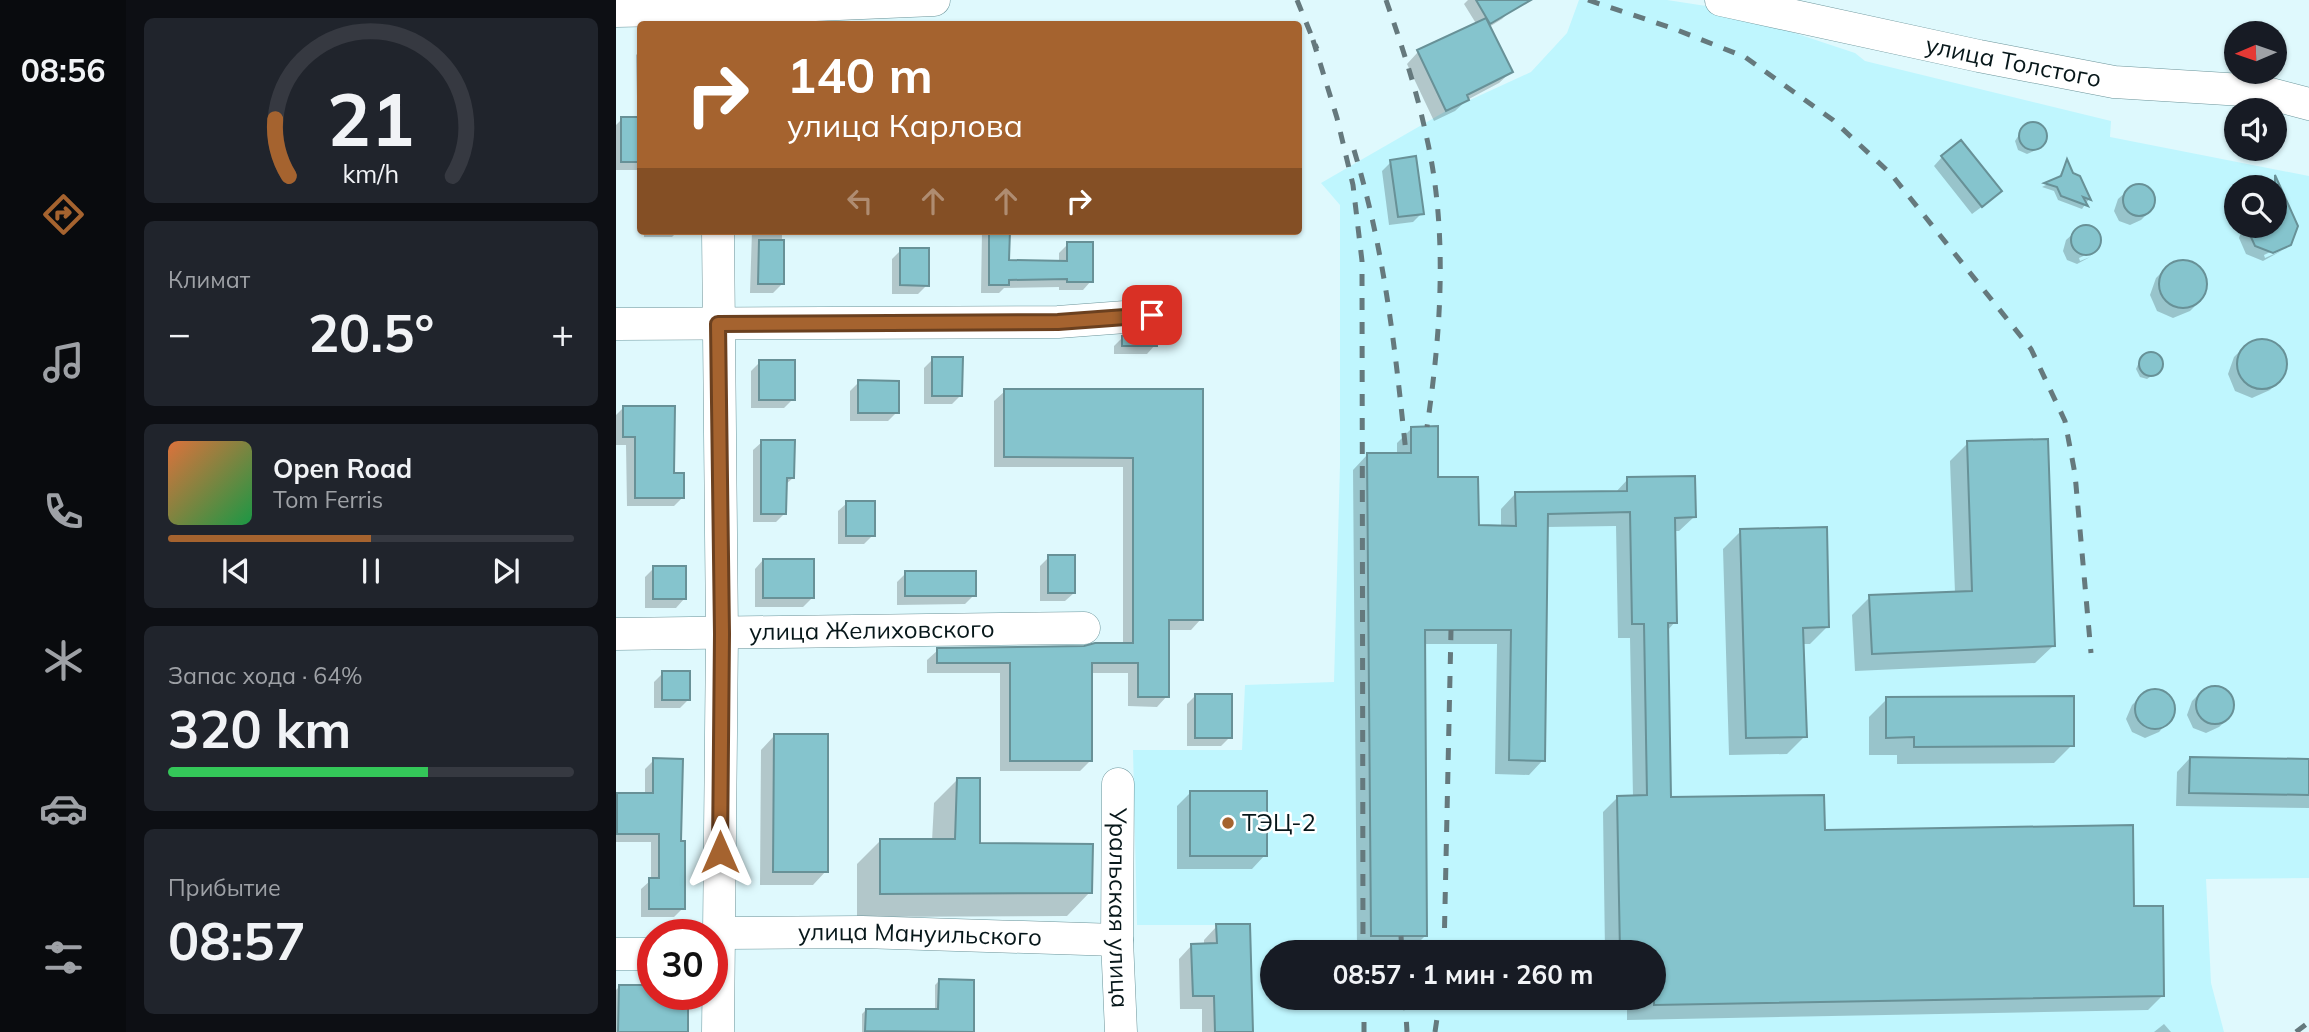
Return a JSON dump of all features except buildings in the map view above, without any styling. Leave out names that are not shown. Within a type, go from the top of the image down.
[{"type":"street","points":[[616,11],[717,11],[934,0]]},
{"type":"street","name":"улица Толстого","points":[[1721,0],[1979,56],[2115,82],[2259,91],[2309,104]]},
{"type":"street","points":[[717,919],[722,634],[718,235]]},
{"type":"street","points":[[616,324],[1058,322],[1152,315]]},
{"type":"street","name":"улица Желиховского","points":[[616,634],[1084,628]]},
{"type":"street","name":"Уральская улица","points":[[1118,784],[1117,940],[1121,1032]]},
{"type":"street","name":"улица Мануильского","points":[[728,947],[862,932],[1117,940]]},
{"type":"street","points":[[616,954],[637,954]]},
{"type":"street","points":[[718,1010],[718,1032]]},
{"type":"shaded area","name":"ТЭЦ-2","points":[[1579,0],[1667,0],[1719,8],[1855,53],[1865,61],[2111,121],[2110,137],[2309,176],[2309,878],[2206,879],[2211,983],[2224,1032],[1215,1032],[1214,996],[1193,996],[1191,944],[1217,943],[1216,925],[1137,925],[1133,750],[1242,750],[1245,685],[1334,682],[1340,465],[1340,205],[1321,183],[1446,111],[1531,72],[1567,33]]},
{"type":"railway","points":[[1297,0],[1317,49]]},
{"type":"railway","points":[[1386,0],[1423,121],[1438,210],[1439,319],[1427,427]]},
{"type":"railway","points":[[1588,0],[1672,28],[1745,57],[1833,120],[1891,174],[2031,349],[2065,421],[2075,474],[2091,653]]},
{"type":"railway","points":[[1313,40],[1337,118],[1353,185],[1362,261],[1363,940]]},
{"type":"railway","points":[[1354,150],[1381,263],[1393,338],[1406,453]]},
{"type":"railway","points":[[1444,940],[1451,630]]},
{"type":"railway","points":[[1401,936],[1401,940]]},
{"type":"railway","points":[[1364,1010],[1364,1032]]},
{"type":"railway","points":[[1406,1010],[1407,1032]]},
{"type":"railway","points":[[1435,1032],[1438,1010]]},
{"type":"railway","points":[[2296,1032],[2309,1022]]},
{"type":"place","name":"ТЭЦ-2","points":[[1228,823]]},
{"type":"route","points":[[720,852],[722,634],[718,324],[1058,322],[1152,315]]}]
